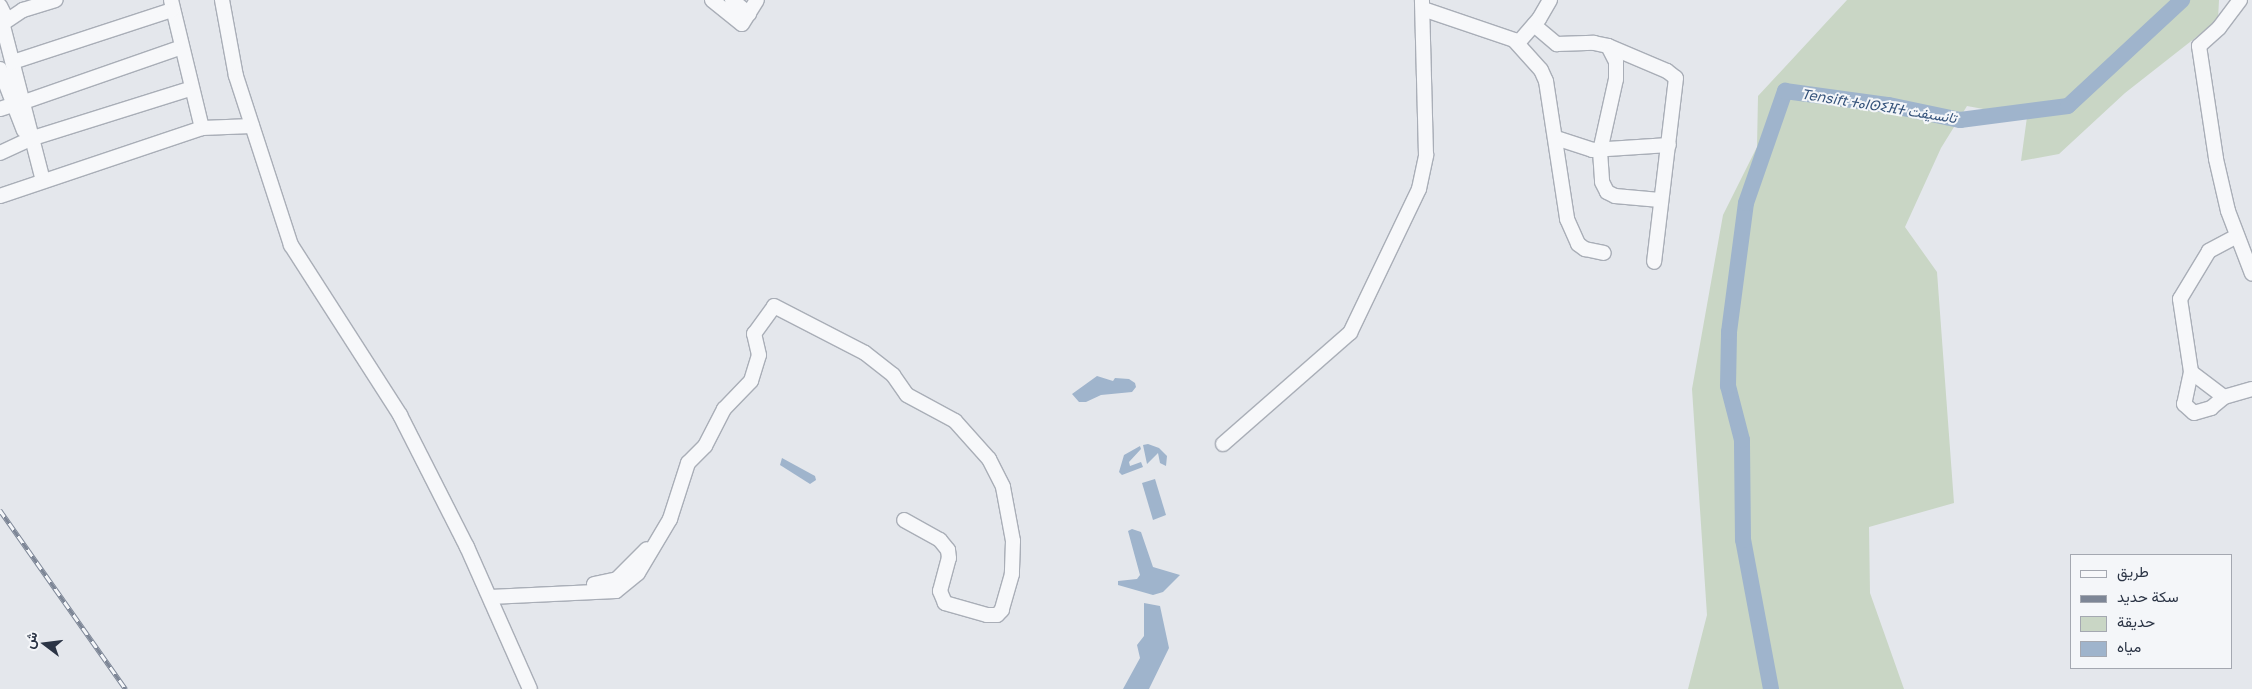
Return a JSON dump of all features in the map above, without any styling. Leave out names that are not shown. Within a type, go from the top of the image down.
[{"type":"street","points":[[222,0],[232,61],[291,245],[400,415],[488,593],[530,689]]},
{"type":"street","points":[[712,0],[739,7],[757,0]]},
{"type":"street","points":[[1518,43],[1534,25],[1550,0]]},
{"type":"street","points":[[2240,0],[2219,28],[2199,46],[2213,146],[2237,236],[2252,274]]},
{"type":"street","points":[[12,105],[14,62],[2,19],[48,1]]},
{"type":"street","points":[[1223,444],[1350,333],[1420,189],[1426,155],[1423,4],[1518,43],[1545,76],[1556,138],[1564,211],[1575,240],[1585,249],[1604,253]]},
{"type":"street","points":[[14,62],[171,5],[190,89],[202,128]]},
{"type":"street","points":[[1534,25],[1559,45],[1594,43],[1608,46],[1667,71],[1676,78],[1654,262]]},
{"type":"street","points":[[1608,46],[1616,62],[1616,84],[1600,151],[1601,176],[1607,192],[1623,197],[1660,200]]},
{"type":"street","points":[[12,105],[182,47]]},
{"type":"street","points":[[0,69],[12,105],[30,139],[43,181]]},
{"type":"street","points":[[0,153],[30,139],[190,89]]},
{"type":"street","points":[[0,196],[202,128],[252,126]]},
{"type":"street","points":[[1556,138],[1600,151],[1669,144]]},
{"type":"street","points":[[2237,236],[2209,251],[2180,299],[2191,372],[2184,404],[2194,414],[2211,408],[2224,397],[2252,389]]},
{"type":"street","points":[[488,593],[608,583],[641,562],[661,534],[679,495],[688,463],[704,446],[724,409],[751,381],[759,355],[754,334],[774,306],[865,353],[893,376],[907,395],[955,421],[989,460],[1003,487],[1013,541],[1012,574],[1002,610],[997,615],[987,615],[942,600],[940,591],[949,558],[948,550],[940,540],[904,520]]},
{"type":"street","points":[[2191,372],[2224,397]]},
{"type":"green space","points":[[1847,0],[2219,0],[2218,20],[2125,93],[2059,154],[2021,161],[2027,117],[1967,106],[1941,148],[1905,227],[1937,272],[1954,503],[1869,527],[1870,593],[1904,689],[1688,689],[1707,615],[1692,389],[1723,215],[1757,147],[1758,96]]},
{"type":"water","points":[[1097,376],[1113,381],[1115,378],[1129,379],[1135,383],[1136,387],[1132,392],[1101,395],[1086,402],[1079,402],[1072,394]]},
{"type":"water","points":[[1148,444],[1159,448],[1167,456],[1166,466],[1160,463],[1158,453],[1147,464],[1143,445]]},
{"type":"water","points":[[1140,446],[1141,449],[1129,462],[1130,466],[1141,462],[1143,467],[1122,475],[1119,472],[1124,455]]},
{"type":"water","points":[[782,458],[815,476],[816,480],[810,484],[780,465]]},
{"type":"water","points":[[1155,479],[1166,515],[1153,520],[1142,483]]},
{"type":"water","points":[[1132,529],[1141,532],[1153,567],[1180,575],[1163,592],[1153,595],[1118,585],[1118,581],[1137,579],[1140,575],[1128,531]]},
{"type":"water","points":[[1144,603],[1160,606],[1169,648],[1149,689],[1123,689],[1140,658],[1137,645],[1144,636]]},
{"type":"waterway","name":"Tensift ⵜⴰⵏⵙⵉⴼⵜ تانسيفت","points":[[1771,689],[1743,540],[1742,440],[1728,386],[1729,332],[1746,203],[1785,91],[1889,105],[1960,120],[2068,106],[2182,0]]},
{"type":"railway","points":[[0,510],[126,689]]}]
